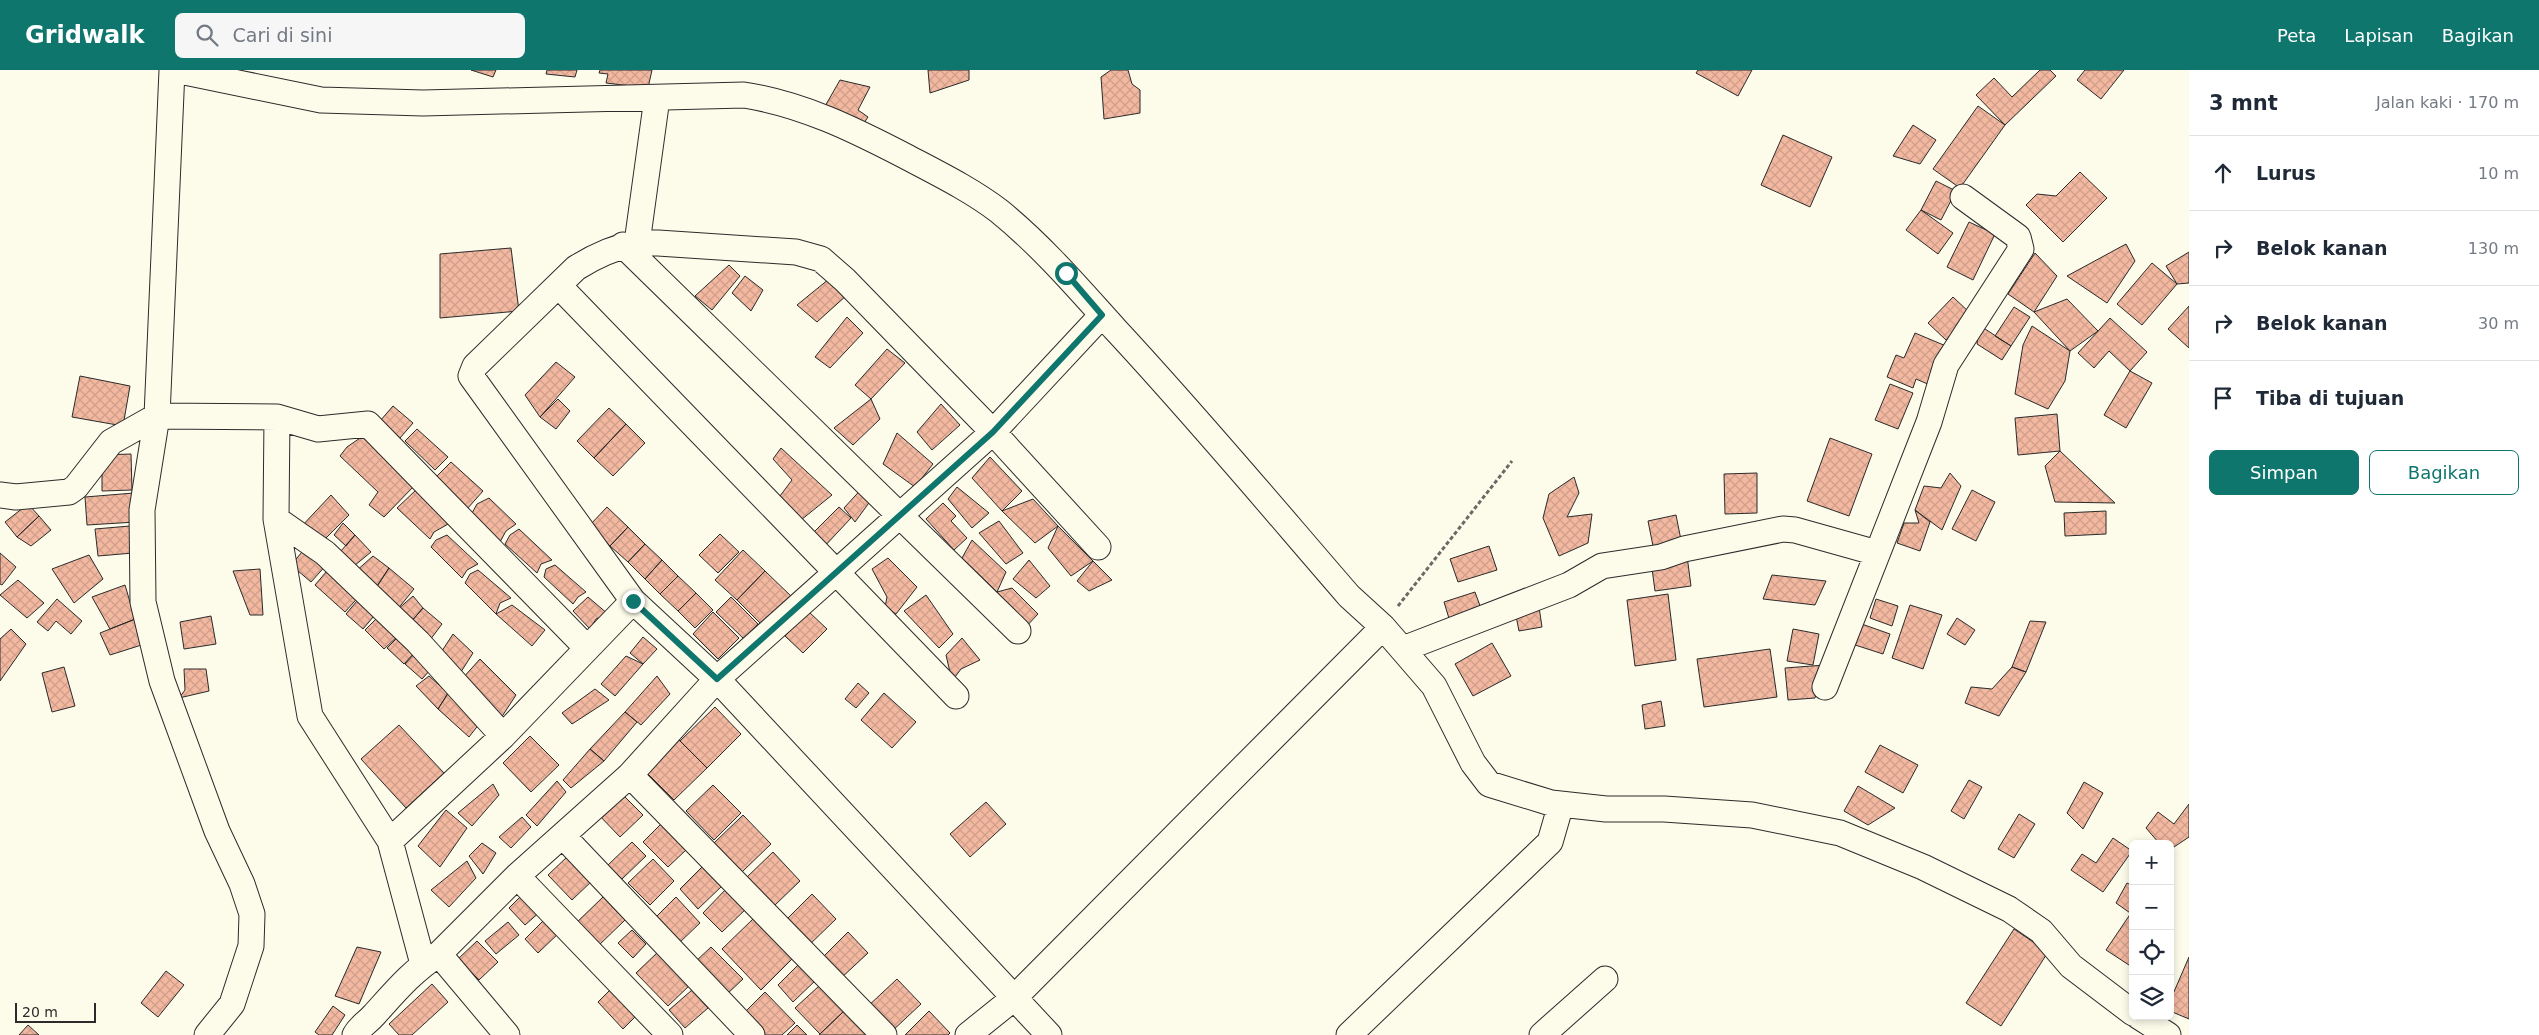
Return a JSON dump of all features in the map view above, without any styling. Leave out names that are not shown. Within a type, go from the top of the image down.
[{"type":"street","points":[[207,1035],[232,1004],[250,946],[252,914],[242,884],[218,831],[162,681],[143,602],[142,510],[157,416],[173,70],[321,100],[423,103],[744,96],[776,100],[845,126],[933,170],[999,212],[1066,273],[1102,315],[1166,383],[1349,596],[1384,627],[1434,686],[1473,763],[1489,784],[1561,804],[1606,809],[1752,815],[1840,833],[1923,867],[2009,909],[2041,931],[2071,966],[2129,1010]]},
{"type":"street","points":[[630,244],[657,98]]},
{"type":"street","points":[[1825,687],[1928,422],[1946,365],[2021,249],[2018,237],[1963,197]]},
{"type":"street","points":[[1049,1035],[717,679],[633,601],[471,376],[475,366],[576,268],[594,257],[630,244],[658,242],[796,252],[821,259],[845,280],[993,432],[1098,547]]},
{"type":"street","points":[[630,244],[899,516],[1018,631]]},
{"type":"street","points":[[559,286],[956,696]]},
{"type":"street","points":[[362,1032],[372,1017],[517,876],[630,775],[717,679],[836,570],[993,432],[1102,315]]},
{"type":"street","points":[[0,496],[16,497],[69,492],[76,487],[111,442],[157,416],[277,417],[318,429],[368,424],[587,648]]},
{"type":"street","points":[[277,417],[276,520],[310,716],[390,841],[431,959],[507,1035]]},
{"type":"street","points":[[276,520],[333,560],[418,642],[503,736]]},
{"type":"street","points":[[1403,649],[1569,585],[1602,566],[1661,557],[1684,549],[1783,529],[1795,530],[1877,553]]},
{"type":"street","points":[[390,841],[503,736],[633,601]]},
{"type":"street","points":[[968,1035],[1014,998],[1384,627]]},
{"type":"street","points":[[630,775],[884,1035]]},
{"type":"street","points":[[1349,1035],[1550,842],[1561,804]]},
{"type":"street","points":[[563,836],[752,1035]]},
{"type":"street","points":[[517,876],[670,1035]]},
{"type":"street","points":[[1542,1035],[1605,978]]},
{"type":"street","points":[[2144,1020],[2168,1035]]},
{"type":"path","points":[[1384,627],[1410,589],[1512,461]]},
{"type":"building","points":[[471,70],[496,70],[493,77]]},
{"type":"building","points":[[547,70],[577,70],[575,77],[546,74]]},
{"type":"building","points":[[600,70],[652,70],[648,88],[606,83],[608,74],[599,73]]},
{"type":"building","points":[[928,70],[969,70],[969,80],[930,93]]},
{"type":"building","points":[[1111,70],[1128,70],[1132,84],[1140,90],[1140,113],[1104,119],[1101,77]]},
{"type":"building","points":[[1698,70],[1752,70],[1738,96],[1696,73]]},
{"type":"building","points":[[2040,70],[2050,70],[2056,76],[2005,125],[1976,95],[1994,78],[2012,97]]},
{"type":"building","points":[[2085,70],[2124,70],[2101,99],[2077,80]]},
{"type":"building","points":[[840,80],[870,87],[858,110],[868,117],[858,132],[820,115]]},
{"type":"building","points":[[1978,106],[2005,125],[1960,188],[1933,169]]},
{"type":"building","points":[[1913,125],[1936,140],[1920,164],[1893,156]]},
{"type":"building","points":[[1783,135],[1832,157],[1810,207],[1761,185]]},
{"type":"building","points":[[2080,172],[2107,198],[2063,242],[2026,205],[2037,194],[2056,196]]},
{"type":"building","points":[[1936,181],[1956,191],[1941,220],[1921,210]]},
{"type":"building","points":[[1921,210],[1953,233],[1938,254],[1906,230]]},
{"type":"building","points":[[1969,222],[1995,234],[1973,280],[1947,267]]},
{"type":"building","points":[[2126,244],[2135,261],[2107,303],[2067,276]]},
{"type":"building","points":[[511,248],[519,311],[440,318],[440,254]]},
{"type":"building","points":[[2189,252],[2189,283],[2177,284],[2166,266]]},
{"type":"building","points":[[2035,253],[2057,276],[2034,312],[2008,294]]},
{"type":"building","points":[[2152,263],[2177,284],[2142,325],[2117,304]]},
{"type":"building","points":[[729,265],[740,276],[712,310],[695,296]]},
{"type":"building","points":[[745,276],[763,290],[751,311],[732,293]]},
{"type":"building","points":[[829,279],[847,295],[817,322],[797,305]]},
{"type":"building","points":[[1953,297],[1970,313],[1946,340],[1928,323]]},
{"type":"building","points":[[2067,299],[2098,331],[2070,351],[2034,312]]},
{"type":"building","points":[[2189,306],[2189,348],[2168,329]]},
{"type":"building","points":[[2014,307],[2030,317],[2011,346],[1995,336]]},
{"type":"building","points":[[847,317],[863,333],[830,368],[815,357]]},
{"type":"building","points":[[2110,318],[2147,352],[2130,371],[2109,351],[2094,368],[2078,353]]},
{"type":"building","points":[[1979,325],[2011,346],[2002,360],[1977,344]]},
{"type":"building","points":[[2032,326],[2070,351],[2065,381],[2048,409],[2015,394],[2023,345]]},
{"type":"building","points":[[1915,333],[1946,346],[1930,385],[1916,379],[1913,388],[1887,377],[1896,355],[1904,358]]},
{"type":"building","points":[[887,349],[905,363],[871,399],[855,385]]},
{"type":"building","points":[[556,362],[575,377],[540,417],[525,395]]},
{"type":"building","points":[[2130,371],[2152,383],[2126,428],[2104,415]]},
{"type":"building","points":[[80,376],[130,386],[123,426],[72,417]]},
{"type":"building","points":[[1890,384],[1913,393],[1898,429],[1875,420]]},
{"type":"building","points":[[558,399],[570,411],[556,429],[540,417]]},
{"type":"building","points":[[871,399],[880,419],[853,445],[834,428]]},
{"type":"building","points":[[941,404],[960,425],[932,450],[917,432]]},
{"type":"building","points":[[393,406],[413,423],[400,438],[380,421]]},
{"type":"building","points":[[609,408],[626,424],[594,458],[577,441]]},
{"type":"building","points":[[2057,414],[2060,451],[2018,455],[2015,418]]},
{"type":"building","points":[[626,424],[645,443],[613,476],[594,458]]},
{"type":"building","points":[[417,429],[448,457],[435,470],[405,441]]},
{"type":"building","points":[[897,433],[933,464],[915,487],[883,464]]},
{"type":"building","points":[[363,436],[415,485],[384,517],[369,505],[378,492],[340,456],[347,447]]},
{"type":"building","points":[[1830,438],[1872,454],[1849,516],[1807,501]]},
{"type":"building","points":[[781,448],[832,495],[801,520],[777,500],[792,480],[773,459]]},
{"type":"building","points":[[2060,451],[2115,503],[2055,502],[2045,466]]},
{"type":"building","points":[[131,454],[132,490],[102,491],[102,455]]},
{"type":"building","points":[[990,457],[1022,491],[1002,511],[972,478]]},
{"type":"building","points":[[451,462],[483,491],[467,509],[434,479]]},
{"type":"building","points":[[1757,473],[1757,513],[1725,514],[1724,474]]},
{"type":"building","points":[[1950,473],[1961,486],[1942,530],[1915,510],[1924,486],[1941,488]]},
{"type":"building","points":[[1574,477],[1579,493],[1567,517],[1592,514],[1588,543],[1559,556],[1543,518],[1549,494]]},
{"type":"building","points":[[865,485],[874,496],[855,522],[844,508]]},
{"type":"building","points":[[957,487],[989,513],[972,528],[948,499]]},
{"type":"building","points":[[416,490],[450,523],[434,532],[430,539],[397,508]]},
{"type":"building","points":[[1972,490],[1995,502],[1976,541],[1952,529]]},
{"type":"building","points":[[134,493],[136,522],[87,525],[85,497]]},
{"type":"building","points":[[331,495],[349,515],[321,543],[300,528]]},
{"type":"building","points":[[489,498],[516,524],[506,531],[500,542],[471,515],[477,504]]},
{"type":"building","points":[[1033,499],[1058,526],[1035,543],[1002,511]]},
{"type":"building","points":[[943,503],[956,516],[951,521],[967,538],[954,550],[926,519]]},
{"type":"building","points":[[28,504],[39,516],[17,537],[5,522]]},
{"type":"building","points":[[607,507],[628,527],[610,546],[590,525]]},
{"type":"building","points":[[839,507],[851,518],[823,548],[810,536]]},
{"type":"building","points":[[1915,510],[1930,522],[1920,551],[1897,543],[1904,523],[1919,523]]},
{"type":"building","points":[[2106,511],[2106,534],[2065,536],[2064,513]]},
{"type":"building","points":[[1676,515],[1681,540],[1653,546],[1648,521]]},
{"type":"building","points":[[39,516],[51,530],[31,546],[17,537]]},
{"type":"building","points":[[999,521],[1023,553],[1006,564],[979,533]]},
{"type":"building","points":[[343,523],[355,535],[346,546],[334,535]]},
{"type":"building","points":[[130,526],[133,553],[98,556],[95,529]]},
{"type":"building","points":[[1058,526],[1093,561],[1071,576],[1048,548]]},
{"type":"building","points":[[628,527],[645,544],[628,562],[610,546]]},
{"type":"building","points":[[519,529],[552,560],[541,564],[537,573],[505,544],[510,535]]},
{"type":"building","points":[[720,534],[739,552],[718,573],[699,555]]},
{"type":"building","points":[[355,535],[371,552],[354,566],[340,552]]},
{"type":"building","points":[[447,535],[478,564],[467,570],[462,578],[431,547],[436,540]]},
{"type":"building","points":[[972,540],[1006,572],[997,592],[962,558]]},
{"type":"building","points":[[645,544],[662,560],[645,579],[628,562]]},
{"type":"building","points":[[308,545],[328,563],[311,582],[291,565]]},
{"type":"building","points":[[1489,546],[1497,570],[1458,582],[1450,559]]},
{"type":"building","points":[[743,550],[765,571],[737,600],[715,580]]},
{"type":"building","points":[[0,553],[16,567],[2,585],[0,584]]},
{"type":"building","points":[[89,555],[103,579],[74,603],[52,569]]},
{"type":"building","points":[[373,556],[389,568],[376,588],[355,572]]},
{"type":"building","points":[[1687,556],[1691,586],[1655,591],[1651,561]]},
{"type":"building","points":[[888,558],[917,587],[896,614],[885,607],[887,597],[872,569]]},
{"type":"building","points":[[662,560],[678,576],[660,594],[645,579]]},
{"type":"building","points":[[1029,560],[1050,586],[1036,598],[1013,579]]},
{"type":"building","points":[[1093,561],[1112,580],[1089,591],[1077,581]]},
{"type":"building","points":[[332,565],[363,592],[345,612],[315,585]]},
{"type":"building","points":[[555,565],[586,592],[578,597],[573,604],[544,577],[546,569]]},
{"type":"building","points":[[389,568],[414,589],[397,610],[373,592]]},
{"type":"building","points":[[260,569],[263,615],[250,615],[233,571]]},
{"type":"building","points":[[478,570],[511,598],[500,603],[496,614],[465,583],[470,574]]},
{"type":"building","points":[[765,571],[792,597],[764,627],[737,600]]},
{"type":"building","points":[[1772,575],[1826,581],[1815,605],[1763,599]]},
{"type":"building","points":[[678,576],[696,593],[678,611],[660,594]]},
{"type":"building","points":[[18,580],[44,603],[27,618],[0,595]]},
{"type":"building","points":[[125,585],[135,619],[110,629],[92,597]]},
{"type":"building","points":[[1012,588],[1038,614],[1023,630],[997,592]]},
{"type":"building","points":[[1475,592],[1483,614],[1451,625],[1444,602]]},
{"type":"building","points":[[696,593],[713,610],[695,628],[678,611]]},
{"type":"building","points":[[1668,594],[1676,660],[1635,666],[1627,600]]},
{"type":"building","points":[[362,595],[379,610],[363,629],[346,614]]},
{"type":"building","points":[[926,595],[953,634],[939,648],[904,611]]},
{"type":"building","points":[[413,596],[423,608],[410,623],[397,610]]},
{"type":"building","points":[[588,597],[608,614],[596,619],[590,629],[573,611]]},
{"type":"building","points":[[731,597],[758,624],[744,639],[716,612]]},
{"type":"building","points":[[57,599],[82,621],[71,634],[56,621],[48,631],[37,622]]},
{"type":"building","points":[[1876,599],[1898,606],[1892,626],[1870,618]]},
{"type":"building","points":[[512,605],[545,630],[532,646],[496,614]]},
{"type":"building","points":[[1910,605],[1942,615],[1923,669],[1892,658]]},
{"type":"building","points":[[1539,607],[1542,627],[1519,631],[1515,611]]},
{"type":"building","points":[[423,608],[442,624],[430,640],[410,623]]},
{"type":"building","points":[[713,612],[739,638],[718,659],[693,634]]},
{"type":"building","points":[[809,612],[827,629],[803,653],[785,636]]},
{"type":"building","points":[[380,615],[400,634],[384,649],[365,630]]},
{"type":"building","points":[[143,616],[151,642],[110,655],[100,633]]},
{"type":"building","points":[[211,616],[216,644],[184,649],[180,622]]},
{"type":"building","points":[[1957,618],[1975,630],[1965,645],[1947,634]]},
{"type":"building","points":[[2030,621],[2046,622],[2026,672],[2012,667]]},
{"type":"building","points":[[1856,622],[1890,634],[1883,654],[1849,643]]},
{"type":"building","points":[[11,629],[26,644],[0,681],[0,639]]},
{"type":"building","points":[[1793,629],[1819,634],[1813,665],[1787,661]]},
{"type":"building","points":[[453,634],[473,653],[459,675],[440,654]]},
{"type":"building","points":[[399,636],[415,652],[404,664],[387,648]]},
{"type":"building","points":[[643,637],[657,649],[643,664],[630,653]]},
{"type":"building","points":[[962,638],[980,660],[961,669],[952,681],[946,655]]},
{"type":"building","points":[[1492,643],[1511,676],[1473,696],[1455,664]]},
{"type":"building","points":[[1770,649],[1777,697],[1704,707],[1697,659]]},
{"type":"building","points":[[414,654],[431,669],[422,679],[405,664]]},
{"type":"building","points":[[626,656],[643,664],[615,696],[601,684]]},
{"type":"building","points":[[480,659],[516,695],[501,718],[462,679]]},
{"type":"building","points":[[1825,665],[1815,698],[1788,700],[1785,668]]},
{"type":"building","points":[[64,667],[75,706],[52,712],[42,673]]},
{"type":"building","points":[[2012,667],[2026,672],[1999,716],[1965,703],[1971,687],[1992,689]]},
{"type":"building","points":[[184,669],[206,669],[209,691],[179,698],[185,690]]},
{"type":"building","points":[[429,676],[448,693],[438,709],[416,686]]},
{"type":"building","points":[[657,676],[670,694],[641,725],[625,712]]},
{"type":"building","points":[[858,683],[869,693],[856,708],[845,699]]},
{"type":"building","points":[[451,689],[483,719],[469,737],[438,709]]},
{"type":"building","points":[[595,689],[609,700],[572,724],[562,713]]},
{"type":"building","points":[[884,693],[916,722],[892,748],[861,720]]},
{"type":"building","points":[[1661,701],[1665,726],[1645,729],[1642,705]]},
{"type":"building","points":[[715,707],[741,734],[707,768],[680,741]]},
{"type":"building","points":[[625,712],[637,722],[604,761],[590,749]]},
{"type":"building","points":[[399,725],[444,773],[406,808],[361,759]]},
{"type":"building","points":[[530,736],[559,765],[531,792],[503,763]]},
{"type":"building","points":[[679,740],[707,768],[674,800],[646,772]]},
{"type":"building","points":[[1880,745],[1918,765],[1903,793],[1865,772]]},
{"type":"building","points":[[590,749],[604,761],[571,788],[563,780]]},
{"type":"building","points":[[1969,780],[1982,787],[1964,819],[1951,811]]},
{"type":"building","points":[[557,781],[566,792],[537,826],[526,815]]},
{"type":"building","points":[[2084,782],[2103,793],[2083,829],[2067,813]]},
{"type":"building","points":[[493,784],[499,795],[472,826],[458,813]]},
{"type":"building","points":[[713,785],[741,813],[714,840],[686,811]]},
{"type":"building","points":[[1858,786],[1895,808],[1868,825],[1844,811]]},
{"type":"building","points":[[619,791],[643,815],[620,837],[597,813]]},
{"type":"building","points":[[986,802],[1006,824],[970,857],[950,834]]},
{"type":"building","points":[[2189,804],[2189,837],[2174,847],[2174,840],[2156,840],[2146,828],[2158,812],[2174,824]]},
{"type":"building","points":[[446,810],[467,828],[440,867],[418,846]]},
{"type":"building","points":[[2019,814],[2035,824],[2014,858],[1998,849]]},
{"type":"building","points":[[743,815],[771,844],[742,872],[714,843]]},
{"type":"building","points":[[522,817],[531,827],[511,848],[499,837]]},
{"type":"building","points":[[661,824],[686,850],[668,867],[643,842]]},
{"type":"building","points":[[2113,838],[2129,849],[2129,855],[2103,892],[2071,870],[2082,854],[2096,863]]},
{"type":"building","points":[[632,842],[646,856],[622,879],[608,865]]},
{"type":"building","points":[[482,843],[496,853],[483,874],[469,856]]},
{"type":"building","points":[[773,852],[800,881],[774,906],[746,878]]},
{"type":"building","points":[[568,856],[593,880],[572,900],[548,875]]},
{"type":"building","points":[[653,859],[674,881],[650,905],[628,883]]},
{"type":"building","points":[[467,861],[476,878],[449,907],[431,890]]},
{"type":"building","points":[[702,867],[722,886],[698,909],[680,889]]},
{"type":"building","points":[[2127,883],[2129,884],[2129,912],[2116,903]]},
{"type":"building","points":[[727,888],[747,908],[722,932],[703,913]]},
{"type":"building","points":[[524,893],[541,911],[525,925],[509,908]]},
{"type":"building","points":[[812,894],[836,919],[805,949],[781,925]]},
{"type":"building","points":[[603,897],[625,920],[597,947],[574,925]]},
{"type":"building","points":[[676,897],[700,923],[678,944],[654,919]]},
{"type":"building","points":[[2129,916],[2129,965],[2106,950]]},
{"type":"building","points":[[546,918],[560,932],[538,953],[525,939]]},
{"type":"building","points":[[754,918],[793,958],[761,990],[722,949]]},
{"type":"building","points":[[508,922],[519,935],[496,954],[485,941]]},
{"type":"building","points":[[2014,929],[2048,952],[2001,1026],[1966,1003]]},
{"type":"building","points":[[632,930],[646,944],[633,958],[618,943]]},
{"type":"building","points":[[848,932],[868,953],[839,980],[820,960]]},
{"type":"building","points":[[477,941],[498,962],[479,980],[458,959]]},
{"type":"building","points":[[357,947],[381,952],[359,1004],[335,996]]},
{"type":"building","points":[[711,947],[743,979],[726,995],[694,963]]},
{"type":"building","points":[[658,952],[690,985],[668,1006],[636,973]]},
{"type":"building","points":[[2189,957],[2189,1019],[2174,1013],[2174,992]]},
{"type":"building","points":[[800,963],[817,979],[793,1002],[778,985]]},
{"type":"building","points":[[166,971],[184,985],[158,1017],[141,1003]]},
{"type":"building","points":[[897,979],[921,1004],[890,1033],[866,1008]]},
{"type":"building","points":[[432,984],[448,1002],[412,1035],[399,1035],[389,1024]]},
{"type":"building","points":[[819,986],[844,1011],[820,1034],[795,1008]]},
{"type":"building","points":[[613,987],[638,1014],[623,1029],[598,1002]]},
{"type":"building","points":[[692,990],[708,1008],[685,1028],[669,1010]]},
{"type":"building","points":[[765,992],[795,1023],[782,1035],[754,1035],[738,1019]]},
{"type":"building","points":[[333,1006],[345,1015],[332,1035],[319,1035],[315,1032]]},
{"type":"building","points":[[844,1011],[867,1035],[819,1035],[820,1034]]},
{"type":"building","points":[[929,1011],[950,1033],[948,1035],[905,1035]]},
{"type":"building","points":[[28,1025],[39,1035],[19,1035]]},
{"type":"building","points":[[797,1025],[807,1035],[787,1035]]},
{"type":"route","points":[[633,601],[717,679],[836,570],[993,432],[1102,315],[1066,273]]}]
